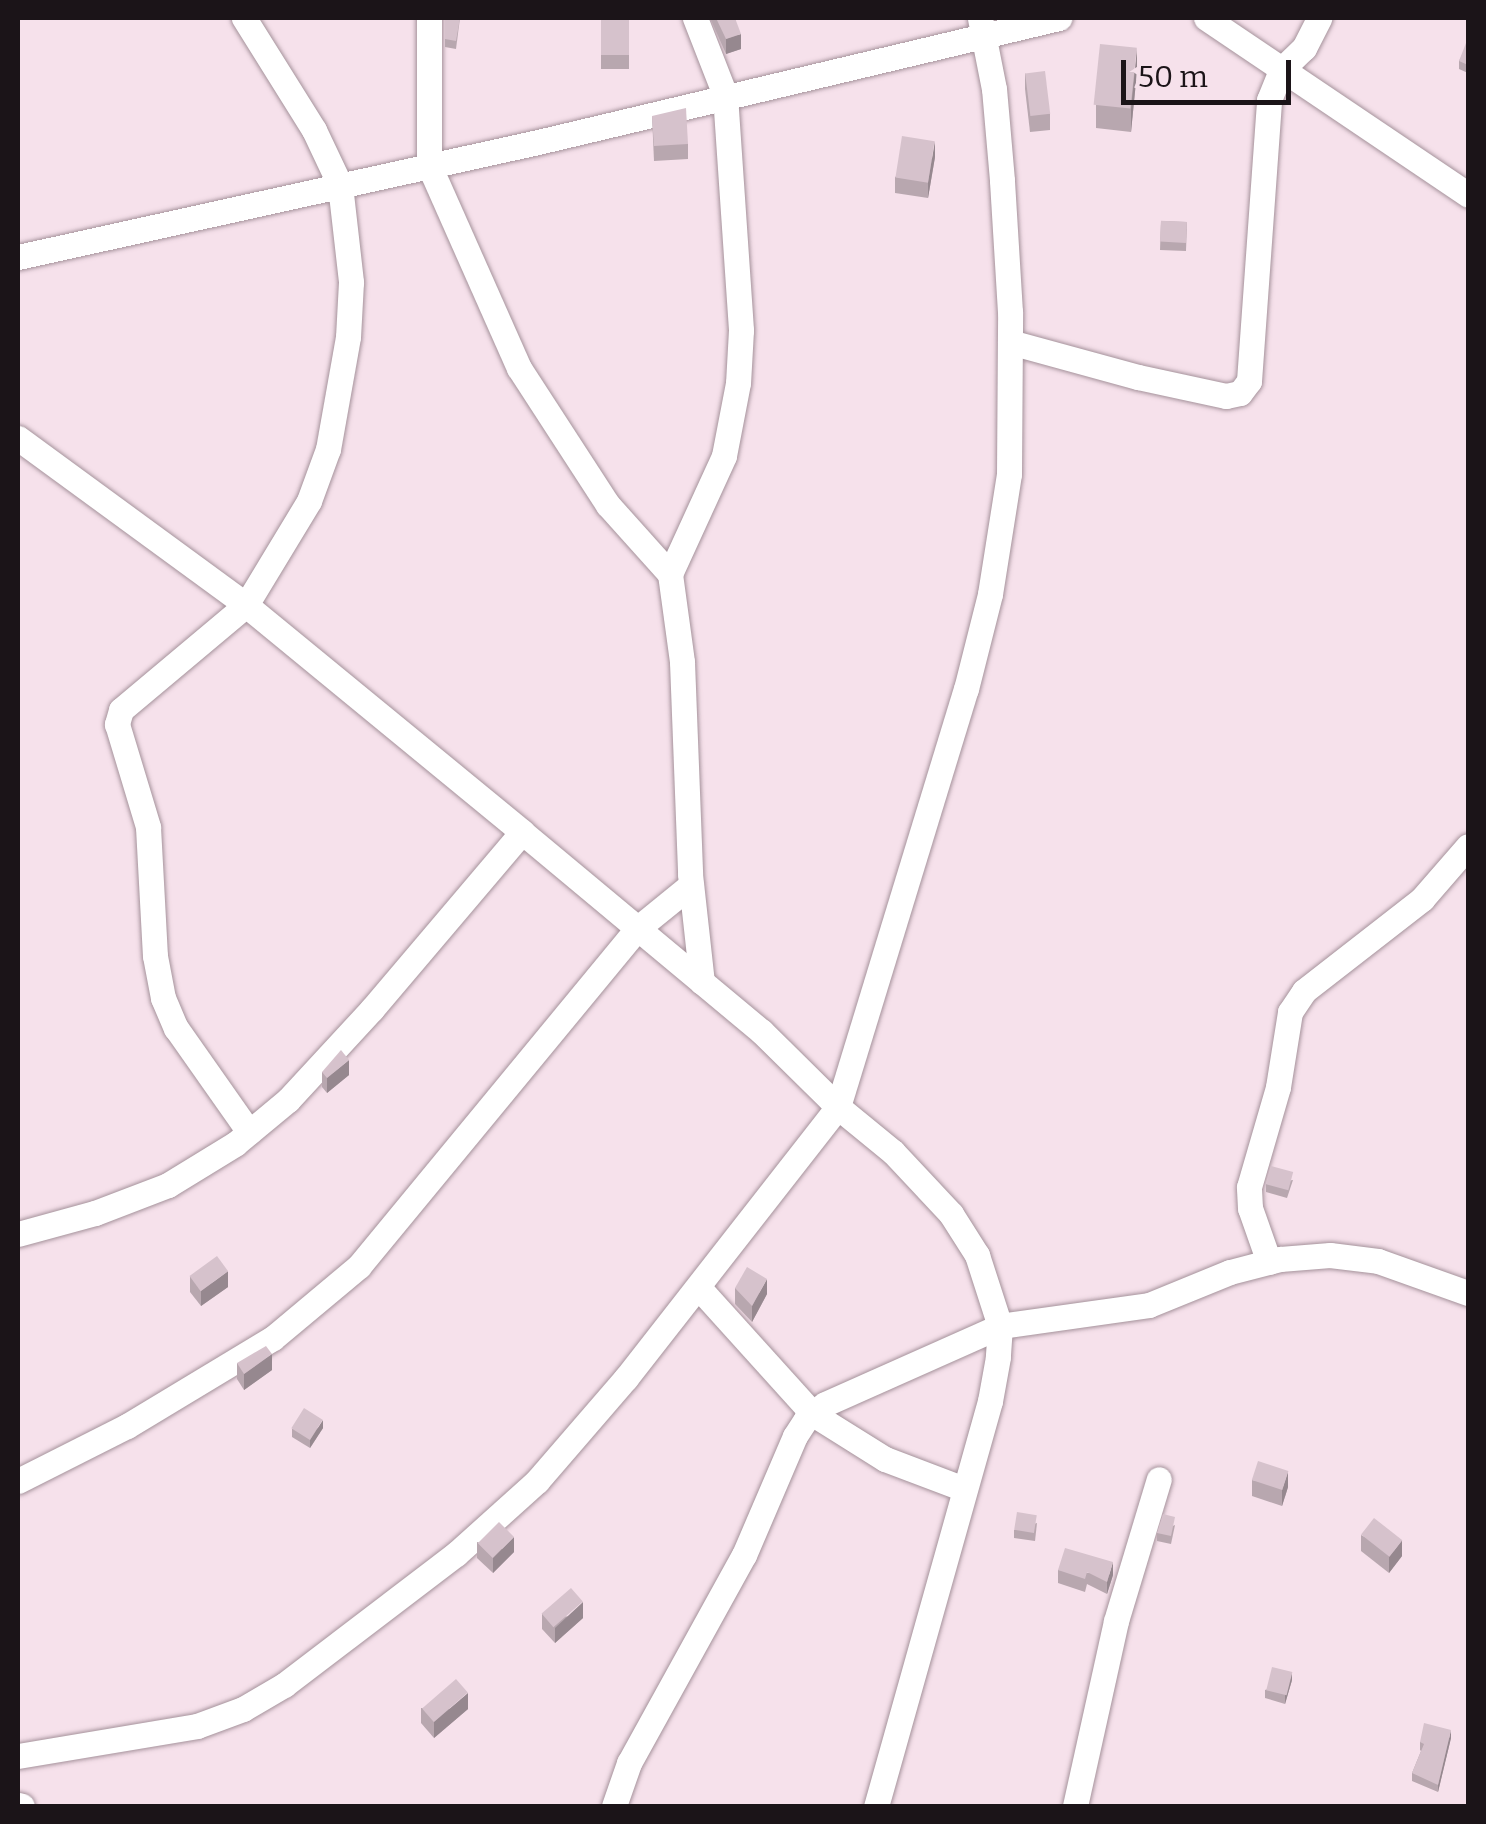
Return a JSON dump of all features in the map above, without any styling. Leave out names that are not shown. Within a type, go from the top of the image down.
[{"type":"street","points":[[244,18],[314,130],[340,184],[351,282],[348,337],[328,450],[310,501],[246,605],[120,710],[117,724],[148,827],[155,956],[162,998],[176,1028],[249,1132]]},
{"type":"street","points":[[429,18],[429,165],[520,368],[608,505],[670,574]]},
{"type":"street","points":[[695,18],[726,95],[741,330],[738,383],[724,456],[670,574],[687,728],[691,885],[702,982]]},
{"type":"street","points":[[18,257],[726,95],[982,26],[1058,18]]},
{"type":"street","points":[[1206,18],[1468,194]]},
{"type":"street","points":[[1010,342],[1155,381],[1226,396],[1240,394],[1249,381],[1269,100],[1281,70],[1304,48],[1319,18]]},
{"type":"street","points":[[18,1756],[197,1726],[243,1709],[284,1685],[456,1554],[536,1480],[699,1288],[838,1107],[966,689],[990,594],[1009,474],[1010,342],[1002,180],[982,26]]},
{"type":"street","points":[[18,438],[246,605],[761,1031],[838,1107],[893,1152],[951,1214],[977,1255],[1000,1326],[990,1401],[876,1806]]},
{"type":"street","points":[[18,1234],[96,1214],[168,1185],[249,1132],[288,1100],[372,1009],[522,832]]},
{"type":"street","points":[[1269,1262],[1250,1208],[1249,1187],[1278,1087],[1290,1012],[1304,991],[1422,899],[1468,846]]},
{"type":"street","points":[[18,1481],[127,1426],[273,1338],[359,1266],[638,928],[691,885]]},
{"type":"street","points":[[614,1806],[629,1763],[744,1555],[795,1436],[824,1404],[1000,1326],[1149,1305],[1230,1272],[1269,1262],[1330,1254],[1378,1261],[1468,1293]]},
{"type":"street","points":[[699,1288],[813,1414],[885,1459],[964,1489]]},
{"type":"street","points":[[1075,1806],[1116,1621],[1159,1479]]},
{"type":"building","points":[[445,18],[460,18],[456,41],[445,39]]},
{"type":"building","points":[[601,18],[629,18],[629,55],[601,55]]},
{"type":"building","points":[[716,18],[735,18],[741,34],[726,39]]},
{"type":"building","points":[[1100,44],[1137,48],[1130,109],[1094,105]]},
{"type":"building","points":[[1468,44],[1468,65],[1459,61]]},
{"type":"building","points":[[1045,71],[1050,114],[1030,116],[1025,73]]},
{"type":"building","points":[[686,108],[688,144],[654,146],[652,116]]},
{"type":"building","points":[[902,136],[935,141],[928,183],[895,177]]},
{"type":"building","points":[[1161,221],[1187,222],[1186,243],[1160,242]]},
{"type":"building","points":[[341,1050],[349,1060],[327,1078],[322,1072]]},
{"type":"building","points":[[1271,1166],[1293,1172],[1288,1190],[1266,1184]]},
{"type":"building","points":[[217,1256],[228,1271],[201,1291],[189,1276]]},
{"type":"building","points":[[747,1267],[767,1279],[752,1306],[735,1288]]},
{"type":"building","points":[[266,1346],[272,1354],[244,1374],[237,1363]]},
{"type":"building","points":[[304,1408],[323,1420],[310,1440],[291,1428]]},
{"type":"building","points":[[1258,1461],[1288,1471],[1282,1490],[1252,1480]]},
{"type":"building","points":[[1017,1512],[1037,1515],[1034,1533],[1014,1530]]},
{"type":"building","points":[[1163,1514],[1175,1517],[1171,1536],[1157,1533]]},
{"type":"building","points":[[1374,1518],[1402,1540],[1389,1557],[1361,1535]]},
{"type":"building","points":[[499,1522],[514,1537],[493,1558],[478,1543]]},
{"type":"building","points":[[1065,1548],[1113,1562],[1107,1582],[1087,1572],[1085,1579],[1058,1570]]},
{"type":"building","points":[[571,1588],[583,1602],[553,1627],[542,1614]]},
{"type":"building","points":[[1272,1667],[1292,1672],[1287,1695],[1266,1690]]},
{"type":"building","points":[[456,1679],[468,1693],[434,1722],[422,1709]]},
{"type":"building","points":[[1424,1723],[1451,1730],[1438,1785],[1412,1773],[1424,1744],[1420,1742]]}]
